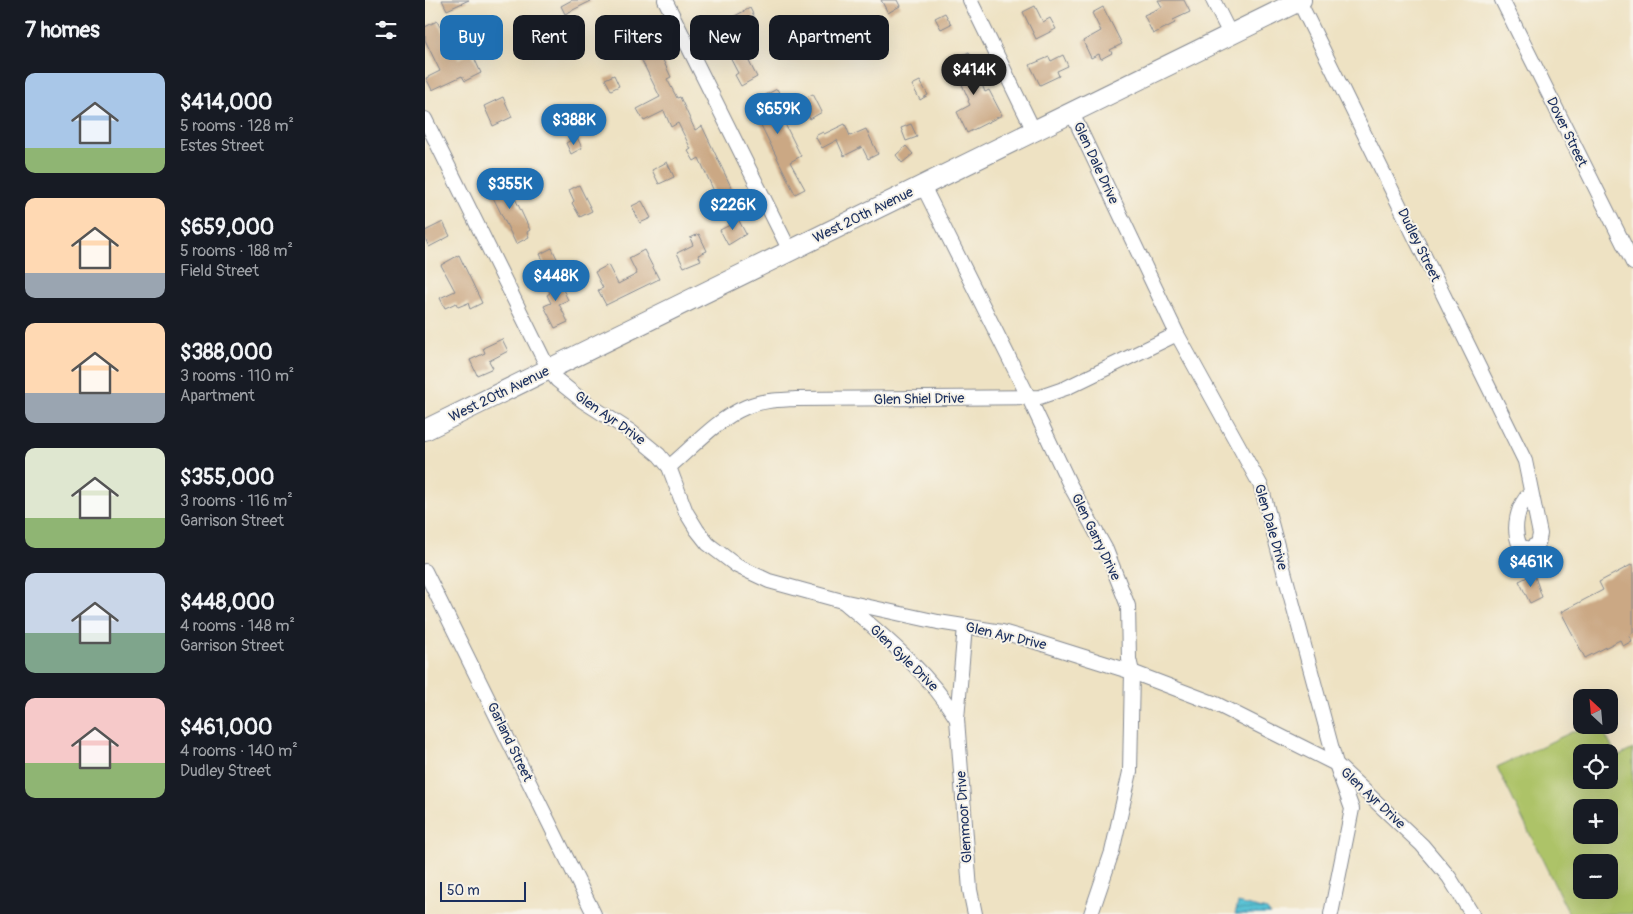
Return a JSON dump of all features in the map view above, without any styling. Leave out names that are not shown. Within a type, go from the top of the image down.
[{"type":"street","points":[[665,0],[790,251]]},
{"type":"street","points":[[970,0],[1035,131]]},
{"type":"street","points":[[1213,0],[1230,34]]},
{"type":"street","name":"West 20th Avenue","points":[[425,430],[1300,0]]},
{"type":"street","name":"Dudley Street","points":[[1300,0],[1525,461],[1531,492]]},
{"type":"street","name":"Dover Street","points":[[1503,0],[1633,263]]},
{"type":"street","name":"Glen Dale Drive","points":[[1072,113],[1177,334],[1261,486],[1336,764],[1353,809],[1331,914]]},
{"type":"street","name":"Glen Ayr Drive","points":[[425,119],[549,370],[557,380],[583,401],[646,443],[669,467],[686,512],[708,544],[720,555],[737,566],[769,581],[842,601],[938,622],[1011,635],[1132,672],[1216,704],[1336,764],[1422,845],[1449,877],[1472,914]]},
{"type":"street","name":"Glen Garry Drive","points":[[923,186],[1029,398],[1070,485],[1106,550],[1128,606],[1129,659],[1132,672],[1131,772],[1112,852],[1091,914]]},
{"type":"street","name":"Glen Shiel Drive","points":[[669,467],[728,417],[746,407],[761,402],[796,399],[1040,398],[1066,388],[1177,334]]},
{"type":"street","name":"Garland Street","points":[[425,570],[595,914]]},
{"type":"street","name":"Glen Gyle Drive","points":[[842,601],[897,648],[941,693],[957,719]]},
{"type":"street","name":"Glen Gyle Drive","points":[[957,719],[965,626]]},
{"type":"street","name":"Glenmoor Drive","points":[[957,719],[970,890],[975,914]]},
{"type":"green space","points":[[1573,732],[1573,734],[1605,734],[1610,744],[1573,744],[1573,789],[1618,789],[1618,756],[1633,749],[1633,914],[1569,914],[1497,767]]},
{"type":"water","points":[[1238,903],[1267,910],[1270,914],[1235,914]]},
{"type":"building","points":[[442,0],[469,0],[447,10]]},
{"type":"building","points":[[572,0],[593,0],[565,14],[561,6]]},
{"type":"building","points":[[881,0],[897,0],[900,6],[888,13]]},
{"type":"building","points":[[1158,0],[1184,0],[1190,12],[1173,20],[1175,23],[1153,34],[1144,15],[1162,7]]},
{"type":"building","points":[[1035,6],[1043,22],[1050,18],[1056,29],[1036,39],[1023,12]]},
{"type":"building","points":[[1103,7],[1122,44],[1110,50],[1112,53],[1101,59],[1099,54],[1091,58],[1083,41],[1101,31],[1092,13]]},
{"type":"building","points":[[750,8],[754,15],[737,15]]},
{"type":"building","points":[[945,13],[951,24],[941,29],[935,18]]},
{"type":"building","points":[[437,21],[440,27],[440,60],[475,60],[481,73],[465,81],[462,76],[432,90],[426,78],[440,71],[425,40],[425,27]]},
{"type":"building","points":[[969,52],[985,92],[989,90],[1002,115],[967,133],[957,112],[970,105],[969,100],[951,60]]},
{"type":"building","points":[[1063,55],[1068,66],[1057,71],[1059,76],[1040,85],[1030,65],[1049,57],[1051,61]]},
{"type":"building","points":[[642,60],[663,60],[671,77],[667,79],[677,98],[680,97],[695,130],[702,126],[733,191],[717,198],[699,158],[694,161],[688,151],[691,149],[678,123],[671,127],[664,111],[644,121],[637,109],[660,97]]},
{"type":"building","points":[[731,60],[748,60],[757,77],[741,86],[735,75],[738,73]]},
{"type":"building","points":[[614,75],[619,86],[611,90],[605,79]]},
{"type":"building","points":[[920,81],[928,95],[920,100],[912,85]]},
{"type":"building","points":[[777,89],[782,98],[776,101],[801,156],[790,162],[805,189],[795,194],[750,103]]},
{"type":"building","points":[[813,94],[822,112],[810,119],[800,100]]},
{"type":"building","points":[[503,97],[512,117],[493,126],[484,106]]},
{"type":"building","points":[[845,124],[850,136],[866,129],[878,154],[868,159],[862,147],[844,156],[837,140],[822,148],[815,136]]},
{"type":"building","points":[[911,124],[917,137],[906,141],[901,128]]},
{"type":"building","points":[[577,137],[582,148],[571,154],[566,143]]},
{"type":"building","points":[[906,146],[913,154],[902,163],[896,155]]},
{"type":"building","points":[[667,162],[674,177],[659,184],[652,170]]},
{"type":"building","points":[[505,177],[530,230],[527,232],[529,237],[516,244],[487,185]]},
{"type":"building","points":[[579,185],[592,211],[580,217],[572,203],[574,201],[569,190]]},
{"type":"building","points":[[741,199],[746,208],[735,213],[731,204]]},
{"type":"building","points":[[642,201],[651,218],[640,223],[632,206]]},
{"type":"building","points":[[737,217],[746,234],[728,245],[720,230],[730,225],[728,221]]},
{"type":"building","points":[[443,222],[450,236],[429,247],[425,238],[425,231]]},
{"type":"building","points":[[699,234],[707,251],[698,255],[701,260],[684,267],[677,253],[693,245],[690,238]]},
{"type":"building","points":[[552,248],[560,265],[548,270],[540,254]]},
{"type":"building","points":[[644,250],[659,279],[606,305],[598,290],[603,288],[595,272],[608,265],[618,284],[637,274],[629,258]]},
{"type":"building","points":[[459,255],[482,303],[470,309],[468,303],[458,307],[456,303],[445,308],[440,298],[455,291],[441,265]]},
{"type":"building","points":[[556,275],[568,300],[559,304],[568,322],[555,328],[544,306],[551,303],[547,295],[550,293],[544,282]]},
{"type":"building","points":[[502,339],[508,351],[489,361],[493,368],[477,375],[470,360],[485,353],[483,348]]},
{"type":"building","points":[[1633,564],[1633,633],[1629,635],[1632,641],[1623,646],[1620,640],[1585,658],[1561,612],[1603,590],[1599,582]]},
{"type":"building","points":[[1534,574],[1542,597],[1530,603],[1519,581]]}]
